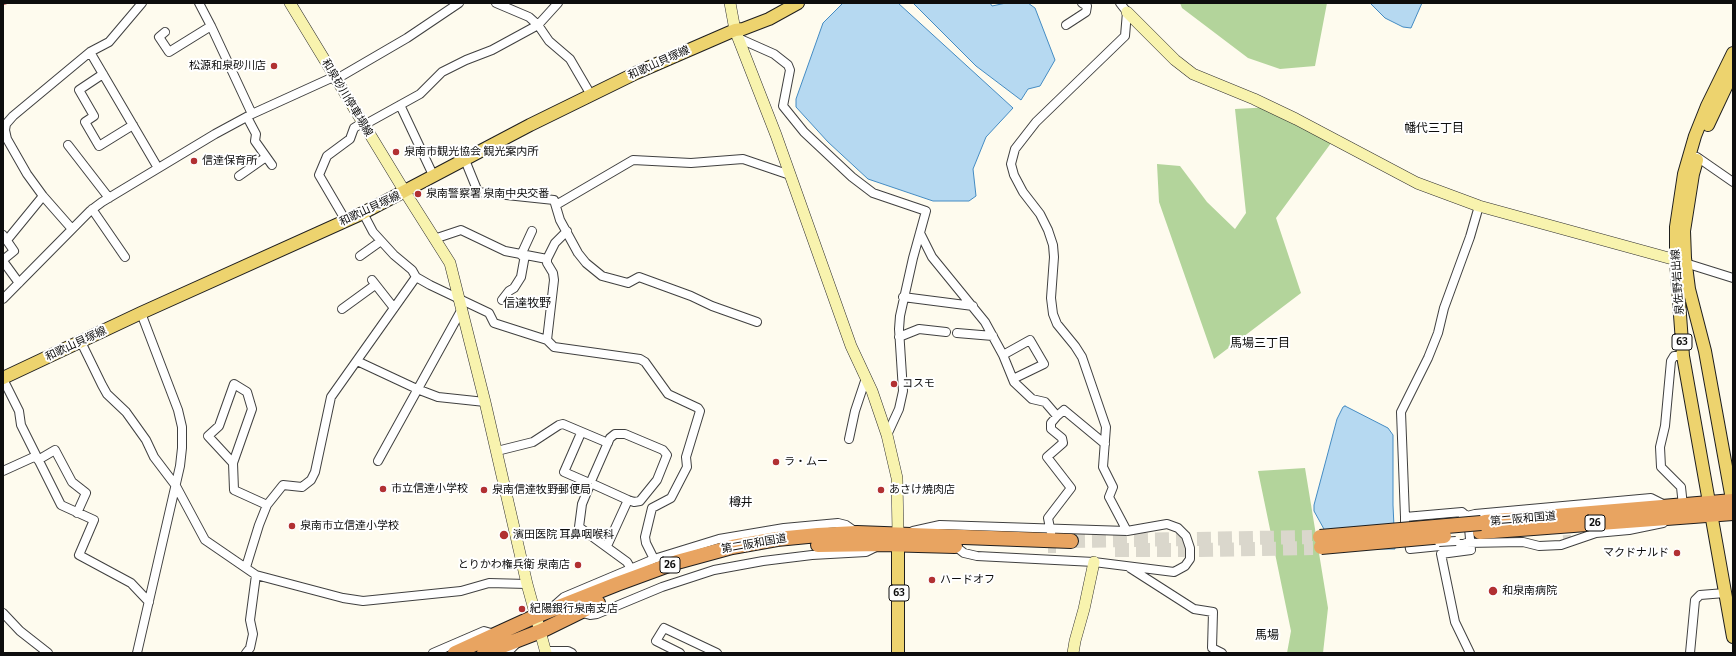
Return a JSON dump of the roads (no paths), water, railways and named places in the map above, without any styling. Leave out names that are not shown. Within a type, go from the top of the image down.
[{"type":"highway","name":"第二阪和国道","points":[[1317,542],[1682,511],[1733,505]]},
{"type":"highway","name":"第二阪和国道","points":[[1481,528],[1668,507],[1682,511]]},
{"type":"highway","name":"第二阪和国道","points":[[455,653],[542,615],[677,562],[732,547],[777,539],[857,533],[899,539],[954,546],[1072,545],[899,539],[882,544],[824,544],[770,549],[718,559],[671,574],[578,612],[541,631],[484,653]]},
{"type":"main road","name":"和歌山貝塚線","points":[[3,378],[141,313],[362,213],[434,177],[530,125],[636,73],[736,34],[743,29],[765,21],[798,3]]},
{"type":"main road","name":"泉佐野岩出線","points":[[1733,53],[1707,106],[1684,174],[1676,227],[1681,262],[1705,351],[1733,505]]},
{"type":"main road","name":"泉佐野岩出線","points":[[1733,72],[1715,108],[1697,157],[1684,231],[1681,262],[1683,356],[1733,637]]},
{"type":"main road","name":"63","points":[[898,653],[899,539]]},
{"type":"street","points":[[72,228],[43,196],[27,174],[7,139],[5,130],[6,124],[13,116],[90,52],[109,42],[142,3]]},
{"type":"street","points":[[198,3],[211,26],[249,116],[256,134],[255,141],[272,165]]},
{"type":"street","name":"和泉砂川停車場線","points":[[290,3],[363,124],[450,263],[497,451],[527,584],[542,615],[541,631],[546,652]]},
{"type":"street","points":[[3,299],[92,209],[158,168],[249,116],[329,79],[336,78],[407,38],[458,3]]},
{"type":"street","points":[[496,3],[529,17],[538,25],[549,41],[570,59],[591,95]]},
{"type":"street","points":[[346,220],[319,175],[327,156],[350,139],[354,128],[420,94],[442,72],[466,60],[492,50],[538,25],[558,3]]},
{"type":"street","points":[[730,3],[736,34],[755,79],[851,346],[866,378],[887,435],[897,478],[899,539],[940,525],[1051,532],[1127,531],[1167,524],[1178,528],[1186,536],[1190,548],[1190,559],[1185,566],[1174,572],[1051,556],[977,556],[964,553],[954,546]]},
{"type":"street","points":[[1066,25],[1086,12],[1087,6],[1082,3]]},
{"type":"street","points":[[1120,3],[1127,12],[1175,60],[1193,74],[1254,99],[1296,119],[1417,183],[1479,206],[1681,262],[1733,278]]},
{"type":"street","points":[[1127,12],[1125,36],[1036,122],[1016,149],[1011,164],[1014,175],[1020,186],[1040,214],[1053,245],[1054,257],[1051,298],[1053,314],[1057,324],[1075,346],[1082,358],[1106,427],[1103,467],[1113,487],[1110,497],[1127,531]]},
{"type":"street","points":[[165,32],[159,37],[169,52],[211,26]]},
{"type":"street","points":[[736,34],[774,54],[788,65],[790,70],[782,106],[804,132],[852,177],[873,192],[926,211],[903,297],[899,329],[902,391],[899,409],[887,435]]},
{"type":"street","points":[[90,52],[158,168]]},
{"type":"street","points":[[102,74],[79,90],[94,116],[84,122],[99,146],[133,125]]},
{"type":"street","points":[[400,105],[434,177]]},
{"type":"street","points":[[68,145],[109,198]]},
{"type":"street","points":[[239,176],[266,157]]},
{"type":"street","points":[[1697,157],[1733,182]]},
{"type":"street","points":[[465,160],[478,192],[554,200],[560,220],[578,253],[586,263],[602,276],[628,283],[639,277],[757,322]]},
{"type":"street","points":[[556,205],[633,160],[691,163],[743,160],[790,175]]},
{"type":"street","points":[[19,283],[3,261],[14,250],[5,238],[43,196]]},
{"type":"street","points":[[1479,206],[1470,237],[1444,308],[1438,333],[1428,358],[1401,412],[1405,517],[1410,548],[1470,543],[1523,542],[1551,546],[1596,532],[1629,530],[1658,525],[1682,511],[1681,487],[1661,467],[1660,447],[1665,426],[1671,361],[1674,356],[1683,356]]},
{"type":"street","points":[[92,209],[125,257]]},
{"type":"street","points":[[362,213],[373,232],[394,255],[412,270],[416,277],[460,304],[489,313],[494,323],[547,340],[554,347],[645,362],[668,394],[698,408],[700,411],[686,458],[687,467],[671,498],[652,508],[646,543],[654,559]]},
{"type":"street","points":[[434,239],[461,230],[506,251],[547,259]]},
{"type":"street","points":[[502,300],[509,291],[514,288],[521,277],[523,255],[532,231]]},
{"type":"street","points":[[547,340],[554,273],[548,264],[547,259],[555,243],[567,231]]},
{"type":"street","points":[[920,233],[932,257],[973,306],[993,336],[1013,379],[1023,392],[1032,399],[1045,402],[1057,416]]},
{"type":"street","points":[[360,256],[381,241]]},
{"type":"street","points":[[246,567],[267,505],[283,485],[302,487],[311,480],[316,472],[331,397],[416,277]]},
{"type":"street","points":[[342,309],[374,282],[394,308]]},
{"type":"street","points":[[903,297],[973,306]]},
{"type":"street","points":[[378,460],[417,389],[460,304]]},
{"type":"street","points":[[137,653],[176,486],[182,448],[182,427],[178,410],[141,313]]},
{"type":"street","points":[[899,337],[919,329],[946,332]]},
{"type":"street","points":[[957,333],[993,336]]},
{"type":"street","points":[[1003,355],[1030,340],[1044,364],[1013,379]]},
{"type":"street","points":[[81,342],[107,394],[126,412],[146,440],[154,457],[176,486],[205,540],[256,575],[343,598],[363,601],[461,591],[489,583],[527,584]]},
{"type":"street","points":[[357,360],[417,389],[438,396],[485,402]]},
{"type":"street","points":[[3,378],[19,411],[21,425],[61,506],[94,520],[79,554],[131,583],[149,602]]},
{"type":"street","points":[[849,439],[855,411],[866,378]]},
{"type":"street","points":[[233,463],[208,436],[219,426],[234,384],[247,392],[252,409],[233,463],[234,490],[267,505]]},
{"type":"street","points":[[1051,532],[1048,518],[1071,488],[1047,457],[1063,443],[1062,438],[1051,429],[1052,422],[1064,410],[1105,444]]},
{"type":"street","points":[[497,451],[533,442],[559,425],[563,424],[581,433],[608,443]]},
{"type":"street","points":[[581,433],[564,472],[591,483],[628,500],[634,502],[640,501],[654,486],[667,456],[663,450],[625,434],[612,435],[608,443],[591,483],[582,504],[579,527],[627,562],[631,569]]},
{"type":"street","points":[[3,471],[55,450],[72,482],[86,493],[77,513]]},
{"type":"street","points":[[1346,540],[1374,527],[1457,519],[1475,514],[1564,509],[1651,498],[1668,507]]},
{"type":"street","points":[[607,546],[628,500]]},
{"type":"street","points":[[1405,517],[1462,512],[1468,516]]},
{"type":"street","points":[[1468,516],[1471,550],[1441,554],[1455,622],[1470,653]]},
{"type":"street","points":[[542,615],[564,597],[654,559],[719,539],[784,528],[838,523],[846,525],[857,533]]},
{"type":"street","points":[[1346,540],[1392,546],[1456,541],[1470,543]]},
{"type":"street","points":[[1074,653],[1075,641],[1084,609],[1094,562]]},
{"type":"street","points":[[1126,566],[1194,609],[1213,612],[1212,648],[1222,653]]},
{"type":"street","points":[[246,653],[250,648],[252,640],[250,620],[256,575]]},
{"type":"street","points":[[1690,653],[1695,600],[1700,595],[1725,593]]},
{"type":"street","points":[[3,613],[20,631],[48,653]]},
{"type":"street","points":[[688,639],[681,653],[656,642],[664,628],[688,639],[717,653]]},
{"type":"street","points":[[433,653],[484,631],[496,634]]},
{"type":"street","points":[[507,653],[520,639]]},
{"type":"street","points":[[546,652],[568,651],[572,653]]},
{"type":"water","points":[[843,3],[898,3],[1013,108],[986,137],[973,169],[976,196],[969,201],[933,201],[868,179],[828,142],[796,107],[796,99],[823,23]]},
{"type":"water","points":[[913,3],[990,3],[992,6],[1006,3],[1028,3],[1035,8],[1055,60],[1040,86],[1028,89],[1021,100],[976,66]]},
{"type":"water","points":[[1370,3],[1422,3],[1411,28],[1403,27],[1385,18]]},
{"type":"water","points":[[1345,406],[1388,428],[1393,435],[1393,505],[1395,549],[1335,549],[1314,511],[1314,505],[1337,419]]},
{"type":"tunnel","points":[[1566,523],[1567,539]]},
{"type":"tunnel","points":[[1052,536],[1052,553]]},
{"type":"tunnel","points":[[1071,541],[1312,537]]},
{"type":"tunnel","points":[[1115,550],[1313,548]]},
{"type":"railway","points":[[3,4],[7,3]]},
{"type":"place","name":"松源和泉砂川店","points":[[274,66]]},
{"type":"place","name":"泉南市観光協会 観光案内所","points":[[396,152]]},
{"type":"place","name":"信達保育所","points":[[194,161]]},
{"type":"place","name":"泉南警察署 泉南中央交番","points":[[418,194]]},
{"type":"place","name":"コスモ","points":[[894,384]]},
{"type":"place","name":"ラ・ムー","points":[[776,462]]},
{"type":"place","name":"市立信達小学校","points":[[383,489]]},
{"type":"place","name":"泉南信達牧野郵便局","points":[[484,490]]},
{"type":"place","name":"あさけ焼肉店","points":[[881,490]]},
{"type":"place","name":"泉南市立信達小学校","points":[[292,526]]},
{"type":"place","name":"濱田医院 耳鼻咽喉科","points":[[504,535]]},
{"type":"place","name":"マクドナルド","points":[[1677,553]]},
{"type":"place","name":"とりかわ権兵衛 泉南店","points":[[578,565]]},
{"type":"place","name":"ハードオフ","points":[[932,580]]},
{"type":"place","name":"和泉南病院","points":[[1493,591]]},
{"type":"place","name":"紀陽銀行泉南支店","points":[[522,609]]},
{"type":"district","name":"幡代三丁目","points":[[1434,129]]},
{"type":"district","name":"信達牧野","points":[[527,304]]},
{"type":"district","name":"馬場三丁目","points":[[1260,344]]},
{"type":"district","name":"樽井","points":[[741,503]]},
{"type":"district","name":"馬場","points":[[1267,636]]}]
